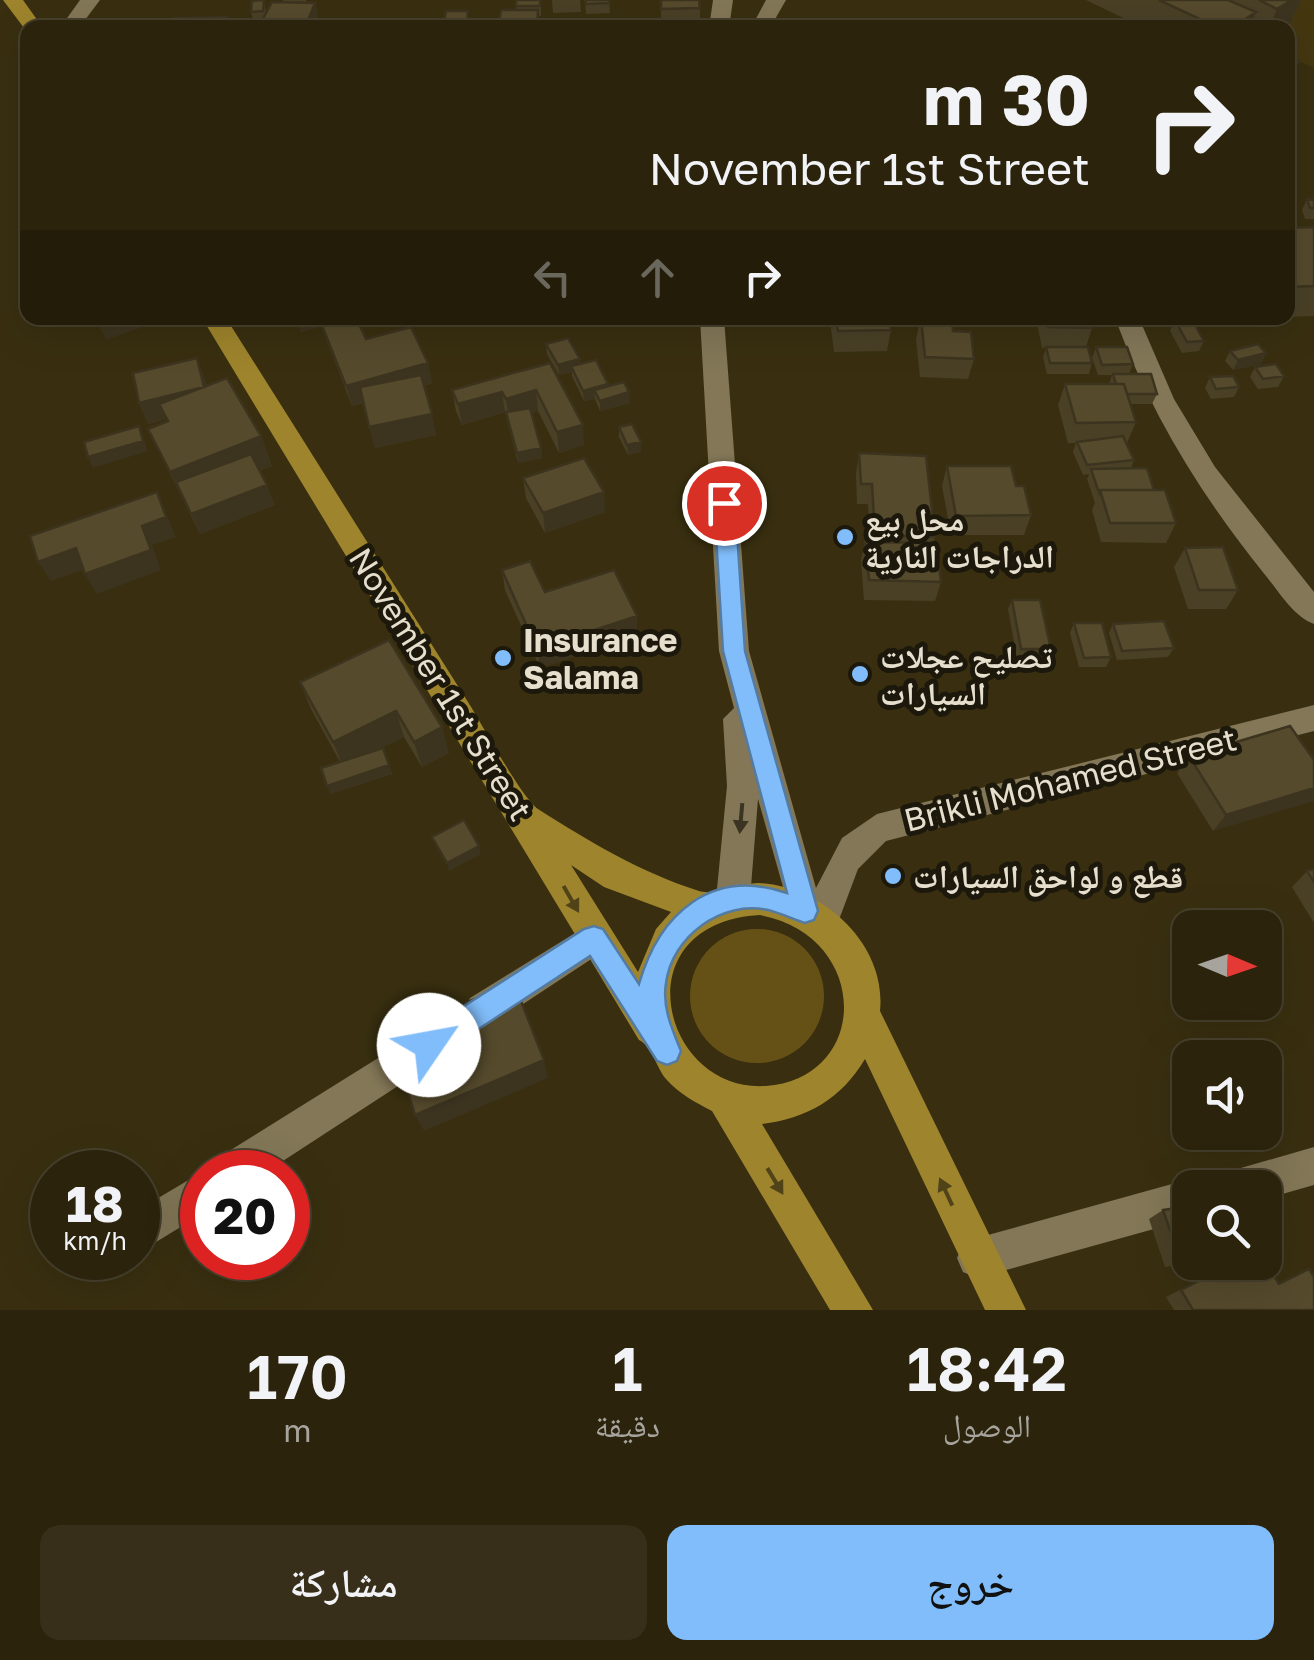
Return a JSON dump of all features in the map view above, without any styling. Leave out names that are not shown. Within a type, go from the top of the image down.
[{"type":"main road","name":"November 1st Street","points":[[218,325],[667,1051]]},
{"type":"main road","points":[[522,815],[616,876],[719,904],[765,898],[814,916],[846,948],[860,980],[863,1016],[977,1258],[1006,1310]]},
{"type":"main road","points":[[719,904],[679,928],[660,954],[652,985],[654,1018],[667,1051],[692,1079],[724,1098],[763,1105],[799,1098],[831,1078],[852,1050],[863,1016]]},
{"type":"main road","points":[[724,1098],[853,1310]]},
{"type":"street","points":[[712,325],[743,786],[719,904]]},
{"type":"street","points":[[1130,325],[1182,444],[1273,566],[1314,612]]},
{"type":"street","points":[[734,651],[814,916]]},
{"type":"street","name":"Brikli Mohamed Street","points":[[814,916],[852,846],[877,828],[1314,718]]},
{"type":"street","points":[[266,1150],[594,938]]},
{"type":"street","points":[[1282,1175],[1314,1166]]},
{"type":"street","points":[[977,1258],[1172,1205]]},
{"type":"shaded area","points":[[1167,0],[1314,0],[1314,68],[1295,59],[1295,20],[1211,20]]},
{"type":"shaded area","points":[[757,929],[783,934],[805,948],[819,970],[824,996],[819,1022],[805,1044],[783,1058],[757,1063],[731,1058],[709,1044],[695,1022],[690,996],[695,970],[709,948],[731,934]]},
{"type":"building","points":[[264,0],[263,11],[251,12],[252,1]]},
{"type":"building","points":[[516,0],[540,0],[540,6],[516,6]]},
{"type":"building","points":[[585,0],[609,0],[609,3],[586,4]]},
{"type":"building","points":[[661,0],[699,0],[700,8],[661,9]]},
{"type":"building","points":[[1159,0],[1228,0],[1256,12],[1244,20],[1202,20]]},
{"type":"building","points":[[1259,0],[1292,0],[1277,9]]},
{"type":"building","points":[[272,2],[315,3],[308,20],[262,20]]},
{"type":"building","points":[[501,10],[538,10],[537,20],[499,20]]},
{"type":"building","points":[[446,11],[468,11],[467,20],[444,20]]},
{"type":"building","points":[[227,17],[226,20],[174,18]]},
{"type":"building","points":[[1314,227],[1314,286],[1295,287],[1295,228]]},
{"type":"building","points":[[322,325],[359,325],[366,339],[411,327],[428,363],[346,386]]},
{"type":"building","points":[[837,325],[890,325],[891,330],[838,331]]},
{"type":"building","points":[[922,325],[952,325],[953,331],[971,332],[974,359],[925,357]]},
{"type":"building","points":[[1091,325],[1092,328],[1048,327]]},
{"type":"building","points":[[1178,325],[1195,325],[1204,341],[1187,342]]},
{"type":"building","points":[[568,338],[580,359],[558,365],[546,344]]},
{"type":"building","points":[[1258,344],[1266,353],[1238,360],[1230,351]]},
{"type":"building","points":[[1046,347],[1088,347],[1092,363],[1050,363]]},
{"type":"building","points":[[1096,347],[1127,347],[1133,364],[1102,365]]},
{"type":"building","points":[[197,358],[204,387],[139,403],[133,373]]},
{"type":"building","points":[[596,360],[608,384],[583,391],[571,366]]},
{"type":"building","points":[[550,363],[583,425],[557,432],[536,390],[506,399],[502,392],[458,404],[452,390]]},
{"type":"building","points":[[1276,364],[1284,376],[1263,379],[1255,367]]},
{"type":"building","points":[[1113,374],[1151,374],[1157,394],[1127,394],[1124,384],[1116,384]]},
{"type":"building","points":[[421,375],[432,414],[369,427],[360,387]]},
{"type":"building","points":[[1233,376],[1239,387],[1216,389],[1210,377]]},
{"type":"building","points":[[227,378],[261,436],[170,472],[148,429],[168,421],[159,404]]},
{"type":"building","points":[[624,382],[629,392],[600,401],[594,390]]},
{"type":"building","points":[[1065,384],[1124,384],[1136,422],[1076,423]]},
{"type":"building","points":[[530,408],[541,448],[517,453],[506,412]]},
{"type":"building","points":[[632,424],[641,442],[627,445],[619,427]]},
{"type":"building","points":[[139,426],[143,441],[88,457],[84,442]]},
{"type":"building","points":[[1123,436],[1134,460],[1087,465],[1077,442]]},
{"type":"building","points":[[859,453],[926,456],[935,537],[875,535],[872,484],[861,484]]},
{"type":"building","points":[[251,454],[267,485],[191,514],[176,482]]},
{"type":"building","points":[[584,458],[604,492],[543,513],[523,478]]},
{"type":"building","points":[[947,466],[1011,466],[1016,486],[1024,486],[1031,515],[956,516]]},
{"type":"building","points":[[1147,468],[1154,490],[1099,493],[1091,469]]},
{"type":"building","points":[[1100,490],[1165,490],[1176,523],[1110,523]]},
{"type":"building","points":[[157,492],[166,517],[142,526],[151,550],[85,574],[76,548],[38,562],[30,536]]},
{"type":"building","points":[[865,542],[936,543],[941,582],[869,580]]},
{"type":"building","points":[[1223,547],[1238,590],[1199,590],[1185,548]]},
{"type":"building","points":[[530,561],[545,592],[614,570],[637,616],[537,649],[502,570]]},
{"type":"building","points":[[1012,600],[1040,600],[1051,649],[1021,649]]},
{"type":"building","points":[[1164,621],[1174,648],[1122,651],[1113,624]]},
{"type":"building","points":[[1074,623],[1102,623],[1111,657],[1084,658]]},
{"type":"building","points":[[389,640],[442,727],[414,742],[396,711],[333,742],[300,682]]},
{"type":"building","points":[[1290,726],[1314,760],[1314,788],[1226,815],[1189,756]]},
{"type":"building","points":[[383,748],[389,765],[327,786],[321,768]]},
{"type":"building","points":[[464,820],[479,846],[447,863],[432,837]]},
{"type":"building","points":[[514,983],[544,1060],[415,1115],[390,1034]]},
{"type":"building","points":[[1172,1209],[1172,1236],[1163,1210]]},
{"type":"building","points":[[1309,1269],[1314,1277],[1314,1310],[1193,1310],[1181,1290],[1201,1280],[1276,1280],[1279,1284]]},
{"type":"place","name":"محل بيع الدراجات النارية","points":[[845,537]]},
{"type":"place","name":"Insurance Salama","points":[[503,658]]},
{"type":"place","name":"تصليح عجلات السيارات","points":[[860,674]]},
{"type":"place","name":"قطع و لواحق السيارات","points":[[893,876]]},
{"type":"route","points":[[429,1045],[594,938],[667,1051],[654,1018],[652,985],[660,954],[679,928],[704,908],[734,899],[765,898],[805,911],[734,651],[724,503]]}]
